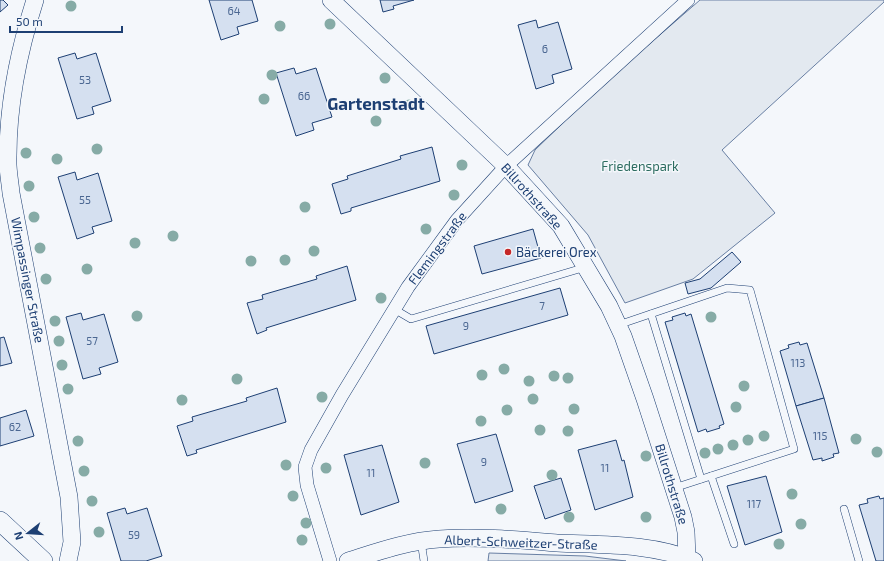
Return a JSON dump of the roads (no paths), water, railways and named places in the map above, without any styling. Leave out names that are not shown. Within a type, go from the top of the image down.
[{"type":"main road","points":[[0,521],[43,561]]},
{"type":"street","name":"Billrothstraße","points":[[331,0],[506,166],[560,226],[586,267],[618,325],[645,399],[674,488],[686,532],[691,559]]},
{"type":"street","name":"Flemingstraße","points":[[330,561],[307,485],[305,467],[311,450],[342,395],[408,287],[457,220],[506,166],[688,0]]},
{"type":"street","name":"Wimpassinger Straße","points":[[32,2],[20,50],[4,156],[69,497],[72,542],[68,561]]},
{"type":"street","name":"Albert-Schweitzer-Straße","points":[[348,561],[421,541],[455,538],[643,549],[691,559]]},
{"type":"lane","points":[[394,309],[411,319],[586,267]]},
{"type":"lane","points":[[618,325],[727,288],[750,290],[794,449],[674,488]]},
{"type":"lane","points":[[651,314],[700,479]]},
{"type":"lane","points":[[711,476],[734,544]]},
{"type":"lane","points":[[844,509],[859,561]]},
{"type":"lane","points":[[421,541],[424,561]]},
{"type":"place","name":"Bäckerei Orex","points":[[508,252]]},
{"type":"district","name":"Gartenstadt","points":[[376,104]]},
{"type":"park label","name":"Friedenspark","points":[[640,166]]}]
